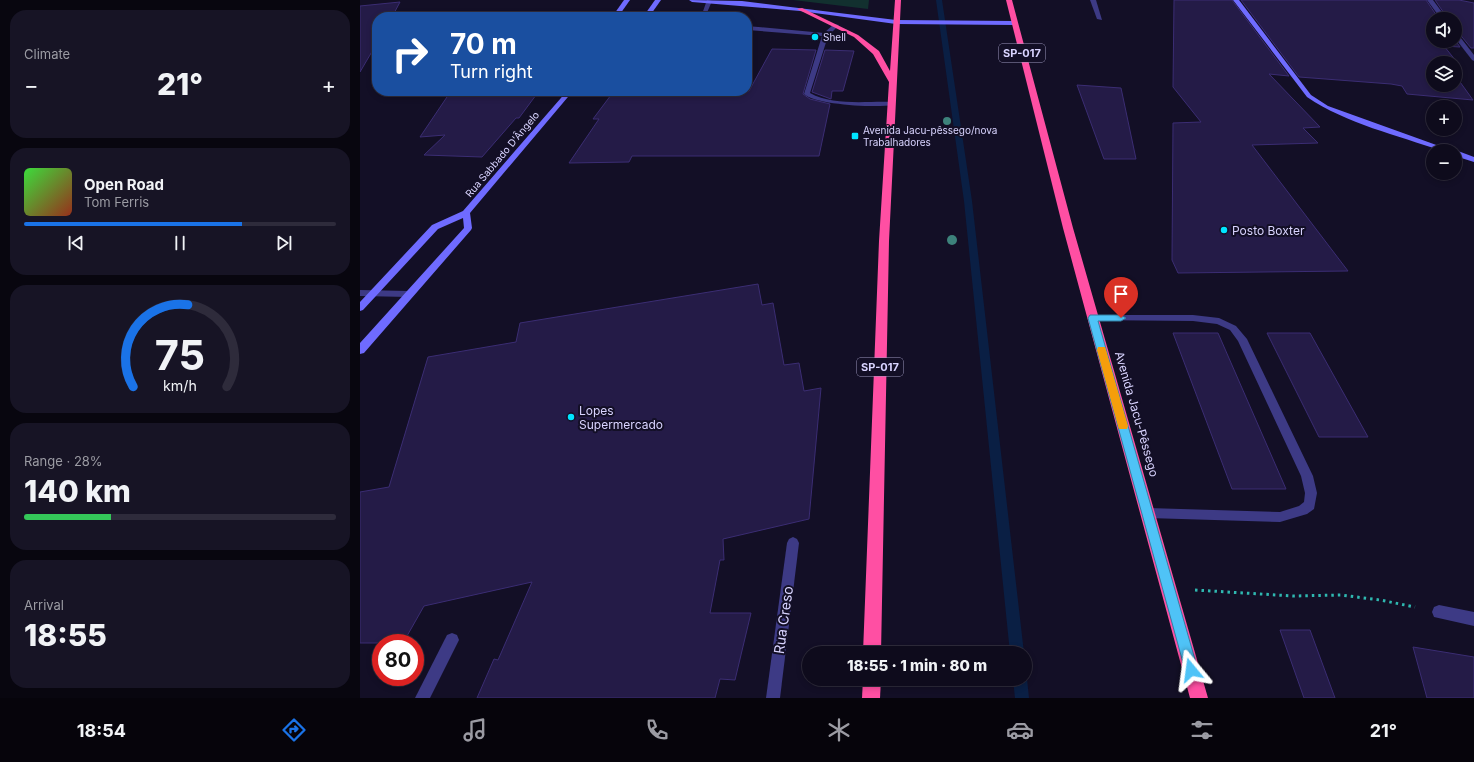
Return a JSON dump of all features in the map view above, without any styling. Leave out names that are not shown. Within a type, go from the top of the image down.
[{"type":"highway","name":"SP-017","points":[[872,646],[883,249],[890,104],[898,0]]},
{"type":"highway","name":"Avenida Jacu-Pêssego","points":[[1009,0],[1093,318],[1199,698]]},
{"type":"highway","points":[[800,9],[836,25],[856,36],[876,53],[892,80]]},
{"type":"highway","points":[[871,698],[872,686]]},
{"type":"street","points":[[619,12],[627,0]]},
{"type":"street","points":[[650,12],[658,0]]},
{"type":"street","points":[[692,0],[800,9],[896,22],[1014,23]]},
{"type":"street","points":[[1093,0],[1100,19]]},
{"type":"street","points":[[1236,0],[1309,96],[1326,107],[1429,144]]},
{"type":"street","points":[[1430,0],[1439,12]]},
{"type":"street","points":[[705,12],[709,1]]},
{"type":"street","points":[[836,25],[825,35],[807,94],[811,97],[830,101],[890,104]]},
{"type":"street","points":[[752,28],[825,35]]},
{"type":"street","points":[[1462,43],[1474,59]]},
{"type":"street","name":"Rua Sabbado D'Ângelo","points":[[360,308],[435,226],[466,214],[566,96]]},
{"type":"street","points":[[1462,156],[1474,160]]},
{"type":"street","name":"Rua Sabbado D'Ângelo","points":[[360,350],[468,228],[466,214]]},
{"type":"street","points":[[360,292],[410,294]]},
{"type":"street","points":[[1093,318],[1193,318],[1219,321],[1233,328],[1242,339],[1304,469],[1311,493],[1310,505],[1303,510],[1280,517],[1148,514]]},
{"type":"street","name":"Rua Creso","points":[[773,698],[793,543]]},
{"type":"street","points":[[1439,612],[1474,619]]},
{"type":"street","points":[[422,698],[452,640]]},
{"type":"path","points":[[1168,588],[1293,596],[1341,595],[1380,600],[1439,612]]},
{"type":"green space","points":[[793,0],[869,0],[868,9]]},
{"type":"building","points":[[1174,0],[1232,0],[1289,76],[1269,74],[1320,127],[1303,128],[1318,143],[1252,145],[1348,271],[1178,273],[1172,260],[1173,123],[1201,122],[1173,87]]},
{"type":"building","points":[[1241,0],[1426,0],[1434,12],[1426,12],[1426,48],[1446,48],[1452,56],[1426,56],[1426,92],[1462,92],[1462,85],[1473,100],[1407,94],[1402,86],[1391,84],[1299,77]]},
{"type":"building","points":[[1435,0],[1459,0],[1474,3],[1474,48],[1471,48],[1462,37],[1462,12],[1443,12]]},
{"type":"building","points":[[400,2],[395,12],[372,12],[372,52],[360,72],[360,6]]},
{"type":"building","points":[[772,49],[816,50],[803,94],[810,99],[830,104],[819,156],[632,156],[629,162],[569,163],[599,119],[593,119],[610,96],[752,96],[752,86]]},
{"type":"building","points":[[825,50],[854,51],[843,91],[832,91],[831,99],[812,92]]},
{"type":"building","points":[[1077,85],[1121,88],[1136,159],[1104,159]]},
{"type":"building","points":[[448,96],[535,96],[519,118],[516,118],[482,157],[424,155],[445,135],[420,137]]},
{"type":"building","points":[[758,284],[762,305],[773,303],[784,365],[799,363],[804,391],[821,388],[809,519],[723,539],[724,560],[720,560],[710,613],[751,613],[735,680],[720,679],[715,698],[477,698],[494,659],[498,660],[532,582],[424,606],[408,634],[372,634],[372,643],[360,643],[360,492],[389,487],[428,357],[516,342],[520,323]]},
{"type":"building","points":[[1173,333],[1218,333],[1286,489],[1232,489]]},
{"type":"building","points":[[1267,333],[1310,333],[1368,437],[1319,437]]},
{"type":"building","points":[[1280,630],[1310,630],[1335,698],[1304,698]]},
{"type":"building","points":[[1413,647],[1474,657],[1474,698],[1427,698]]},
{"type":"waterway","points":[[939,0],[968,201],[1016,646]]},
{"type":"waterway","points":[[1021,686],[1022,698]]},
{"type":"slow traffic","points":[[1102,350],[1123,426]]},
{"type":"place","name":"Shell","points":[[815,37]]},
{"type":"place","name":"Avenida Jacu-pêssego/nova Trabalhadores","points":[[855,136]]},
{"type":"place","name":"Posto Boxter","points":[[1224,230]]},
{"type":"place","name":"Lopes Supermercado","points":[[571,417]]},
{"type":"route","points":[[1121,318],[1093,318],[1191,670]]}]
